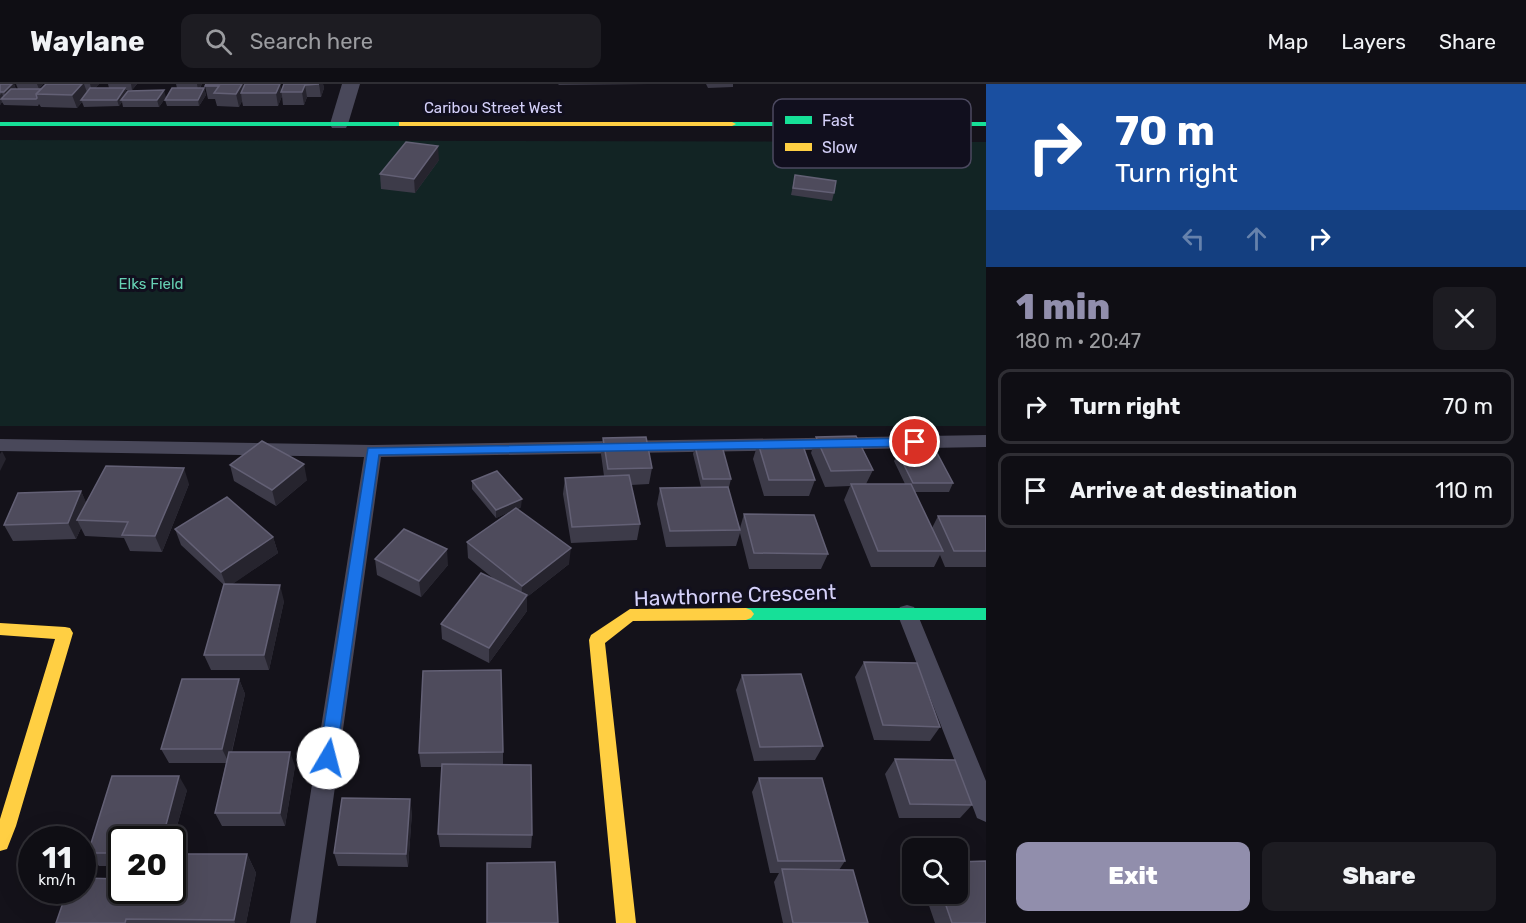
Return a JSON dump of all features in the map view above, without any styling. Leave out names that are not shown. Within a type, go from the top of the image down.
[{"type":"street","points":[[339,124],[351,84]]},
{"type":"street","name":"Caribou Street West","points":[[0,124],[773,124]]},
{"type":"street","name":"Hawthorne Crescent","points":[[626,923],[597,640],[630,615],[986,614]]},
{"type":"street","points":[[0,629],[65,633],[7,826],[0,842]]},
{"type":"lane","points":[[0,445],[373,451],[986,441]]},
{"type":"lane","points":[[303,923],[373,451]]},
{"type":"lane","points":[[907,613],[986,810]]},
{"type":"green space","name":"Elks Field","points":[[0,140],[773,142],[773,168],[971,168],[971,142],[986,142],[986,426],[0,426]]},
{"type":"building","points":[[0,84],[12,84],[4,92],[0,92]]},
{"type":"building","points":[[46,84],[82,84],[72,95],[36,94]]},
{"type":"building","points":[[206,84],[242,84],[236,94],[214,93],[219,86],[205,86]]},
{"type":"building","points":[[245,84],[280,84],[276,93],[241,93]]},
{"type":"building","points":[[284,84],[319,84],[305,85],[302,92],[281,92]]},
{"type":"building","points":[[90,88],[125,88],[117,100],[81,100]]},
{"type":"building","points":[[172,88],[204,88],[198,100],[165,100]]},
{"type":"building","points":[[11,89],[41,89],[36,94],[36,99],[1,99]]},
{"type":"building","points":[[164,90],[157,100],[121,100],[128,91]]},
{"type":"building","points":[[406,142],[438,146],[414,179],[380,174]]},
{"type":"building","points":[[795,175],[836,181],[834,193],[793,188]]},
{"type":"building","points":[[856,436],[873,470],[831,471],[816,437]]},
{"type":"building","points":[[646,437],[652,468],[608,469],[603,438]]},
{"type":"building","points":[[262,441],[304,464],[272,490],[230,465]]},
{"type":"building","points":[[758,443],[802,443],[815,480],[769,480]]},
{"type":"building","points":[[695,446],[722,446],[731,479],[703,479]]},
{"type":"building","points":[[898,453],[937,453],[953,483],[913,483]]},
{"type":"building","points":[[106,466],[184,468],[155,536],[122,535],[128,522],[77,520]]},
{"type":"building","points":[[497,471],[522,499],[496,510],[472,481]]},
{"type":"building","points":[[629,475],[640,524],[572,527],[565,478]]},
{"type":"building","points":[[851,484],[911,484],[943,551],[878,551]]},
{"type":"building","points":[[728,487],[740,530],[670,531],[660,488]]},
{"type":"building","points":[[81,491],[68,523],[4,525],[18,493]]},
{"type":"building","points":[[227,497],[273,537],[221,572],[175,529]]},
{"type":"building","points":[[516,508],[571,548],[522,586],[467,542]]},
{"type":"building","points":[[744,514],[814,515],[828,554],[754,553]]},
{"type":"building","points":[[938,516],[986,516],[986,551],[954,551]]},
{"type":"building","points":[[404,529],[447,549],[419,581],[375,559]]},
{"type":"building","points":[[481,573],[527,595],[489,648],[441,624]]},
{"type":"building","points":[[224,584],[280,585],[264,655],[204,655]]},
{"type":"building","points":[[864,662],[917,663],[940,727],[883,725]]},
{"type":"building","points":[[501,670],[503,752],[419,753],[423,671]]},
{"type":"building","points":[[801,674],[823,746],[760,747],[742,675]]},
{"type":"building","points":[[182,679],[239,679],[222,749],[161,749]]},
{"type":"building","points":[[229,752],[290,752],[280,813],[215,813]]},
{"type":"building","points":[[895,759],[955,760],[972,805],[910,804]]},
{"type":"building","points":[[442,764],[531,765],[532,835],[438,834]]},
{"type":"building","points":[[112,776],[179,776],[166,826],[108,826],[108,853],[96,853],[96,827]]},
{"type":"building","points":[[759,778],[822,778],[845,861],[778,861]]},
{"type":"building","points":[[342,798],[410,799],[406,854],[334,853]]},
{"type":"building","points":[[186,854],[247,854],[234,920],[126,919],[125,923],[56,923],[63,904],[96,904],[96,878],[108,879],[108,904],[186,904]]},
{"type":"building","points":[[986,861],[986,923],[952,923],[945,904],[968,904],[968,862]]},
{"type":"building","points":[[555,862],[558,923],[487,923],[487,863]]},
{"type":"building","points":[[782,869],[853,870],[868,923],[793,923]]},
{"type":"traffic: fast","points":[[0,124],[402,124]]},
{"type":"traffic: fast","points":[[732,124],[773,124]]},
{"type":"traffic: fast","points":[[971,124],[986,124]]},
{"type":"traffic: fast","points":[[746,614],[986,614]]},
{"type":"traffic: slow","points":[[402,124],[732,124]]},
{"type":"traffic: slow","points":[[626,923],[597,640],[630,615],[746,614]]},
{"type":"traffic: slow","points":[[0,629],[65,633],[7,826],[0,842]]},
{"type":"route","points":[[328,758],[373,451],[915,442]]}]
